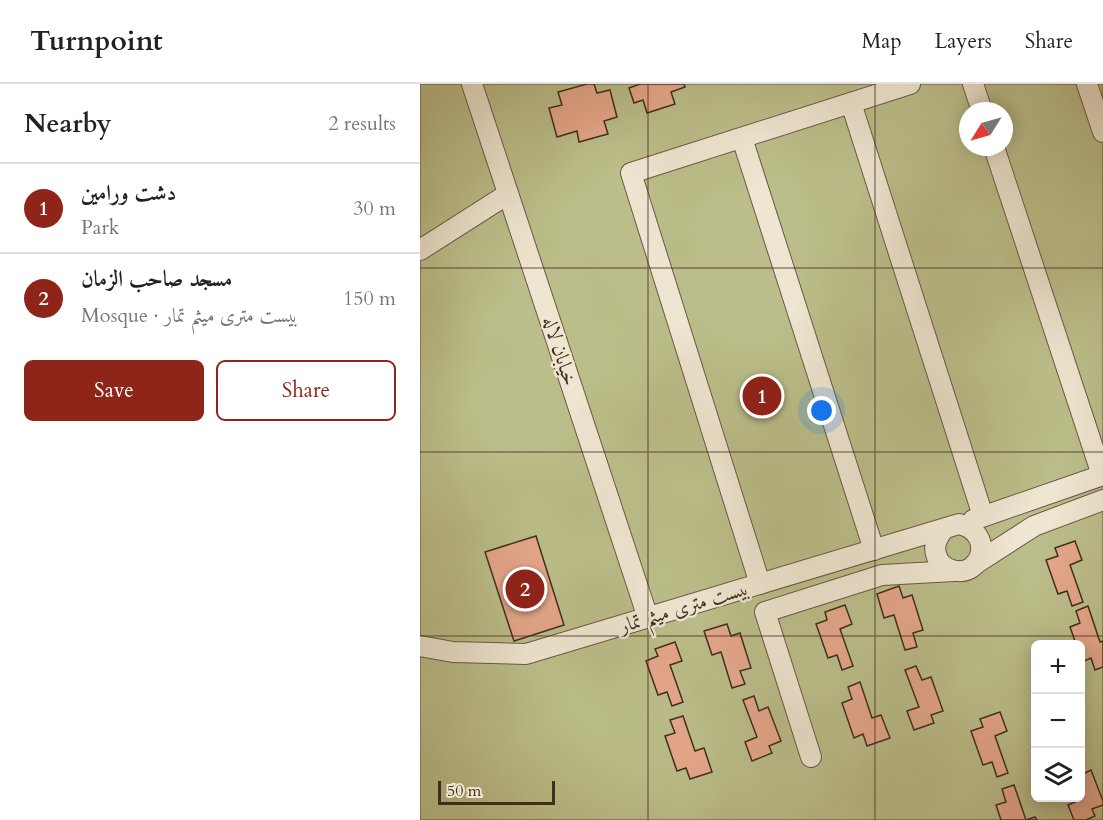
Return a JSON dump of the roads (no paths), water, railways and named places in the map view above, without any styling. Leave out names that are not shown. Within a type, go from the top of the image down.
[{"type":"street","name":"خیابان لاله","points":[[472,84],[648,618]]},
{"type":"street","points":[[760,584],[632,173],[910,84]]},
{"type":"street","points":[[973,84],[979,102]]},
{"type":"street","points":[[1087,84],[1103,132]]},
{"type":"street","points":[[851,103],[983,516]]},
{"type":"street","points":[[742,138],[874,550]]},
{"type":"street","points":[[997,156],[1102,475]]},
{"type":"street","points":[[420,250],[508,194]]},
{"type":"street","name":"بیست متری میثم تمار","points":[[420,646],[453,652],[525,654],[952,527],[1102,475]]},
{"type":"street","points":[[811,757],[765,612],[882,575],[969,569],[1034,526],[1103,500]]},
{"type":"street","points":[[954,571],[940,563],[935,549],[939,534],[952,527],[966,526],[978,536],[982,551],[975,564]]},
{"type":"place","name":"دشت ورامین","points":[[762,396]]},
{"type":"place","name":"مسجد صاحب الزمان","points":[[525,589]]}]
